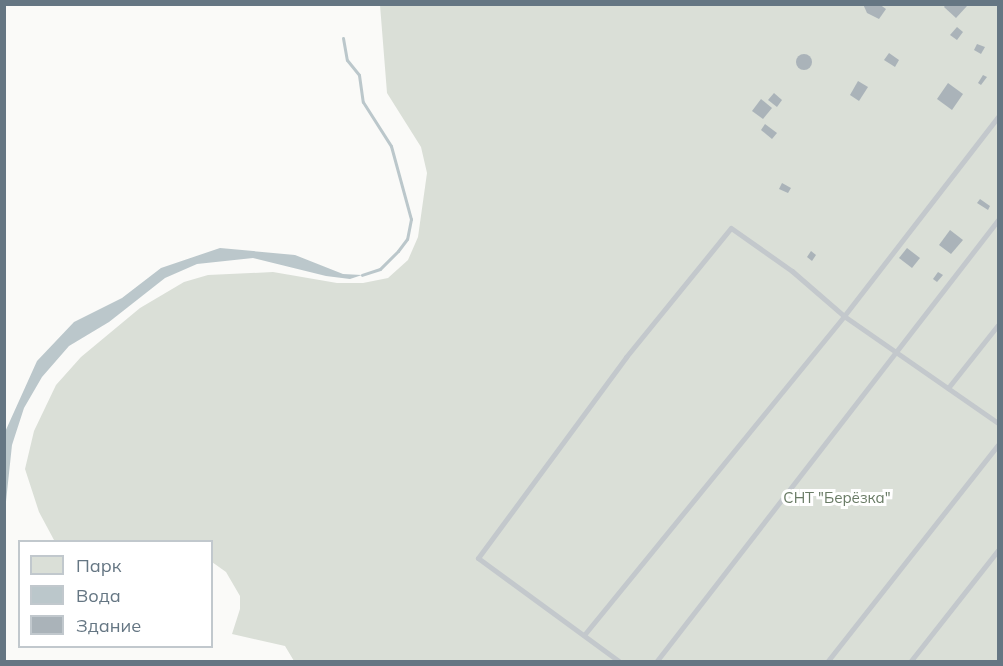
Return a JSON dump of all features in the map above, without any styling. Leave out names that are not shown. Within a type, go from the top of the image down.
[{"type":"lane","points":[[584,635],[844,316],[999,117]]},
{"type":"lane","points":[[656,662],[999,220]]},
{"type":"lane","points":[[620,662],[478,558],[626,357],[731,228],[792,271],[844,316],[999,423]]},
{"type":"lane","points":[[948,388],[999,325]]},
{"type":"lane","points":[[827,662],[999,444]]},
{"type":"lane","points":[[910,662],[999,550]]},
{"type":"green space","name":"СНТ \"Берёзка\"","points":[[380,5],[998,5],[998,661],[294,661],[285,646],[232,634],[240,609],[240,596],[226,572],[213,563],[213,540],[54,540],[39,512],[25,469],[34,431],[56,385],[81,357],[140,308],[184,282],[208,275],[273,272],[337,283],[363,283],[388,278],[408,260],[418,237],[427,173],[421,147],[387,93]]},
{"type":"water","points":[[220,248],[295,255],[343,274],[362,275],[350,279],[326,276],[253,258],[197,264],[165,278],[109,322],[69,346],[42,377],[24,408],[12,445],[5,511],[5,432],[37,361],[74,322],[122,298],[161,268]]},
{"type":"building","points":[[863,4],[879,4],[886,9],[879,19],[867,13]]},
{"type":"building","points":[[946,4],[966,4],[967,6],[956,18],[944,7]]},
{"type":"building","points":[[957,27],[963,32],[957,40],[950,35]]},
{"type":"building","points":[[977,44],[985,47],[981,54],[974,50]]},
{"type":"building","points":[[889,53],[899,60],[895,67],[884,60]]},
{"type":"building","points":[[801,54],[807,54],[812,62],[810,68],[801,70],[796,65],[796,59]]},
{"type":"building","points":[[983,75],[987,77],[981,85],[978,83]]},
{"type":"building","points":[[858,81],[868,87],[859,101],[850,95]]},
{"type":"building","points":[[948,83],[963,94],[952,110],[937,99]]},
{"type":"building","points":[[774,93],[782,100],[777,107],[768,100]]},
{"type":"building","points":[[761,99],[772,108],[763,119],[752,111]]},
{"type":"building","points":[[765,124],[777,133],[772,139],[761,130]]},
{"type":"building","points":[[782,183],[791,188],[788,193],[779,189]]},
{"type":"building","points":[[980,199],[990,206],[988,210],[977,203]]},
{"type":"building","points":[[950,230],[963,240],[951,254],[939,245]]},
{"type":"building","points":[[907,248],[920,258],[912,268],[899,258]]},
{"type":"building","points":[[811,251],[816,255],[812,261],[807,257]]},
{"type":"building","points":[[938,272],[943,275],[937,282],[933,279]]},
{"type":"waterway","points":[[343,38],[347,60],[359,75],[363,102],[391,146],[411,219],[407,239],[398,251],[380,269],[362,275]]}]
